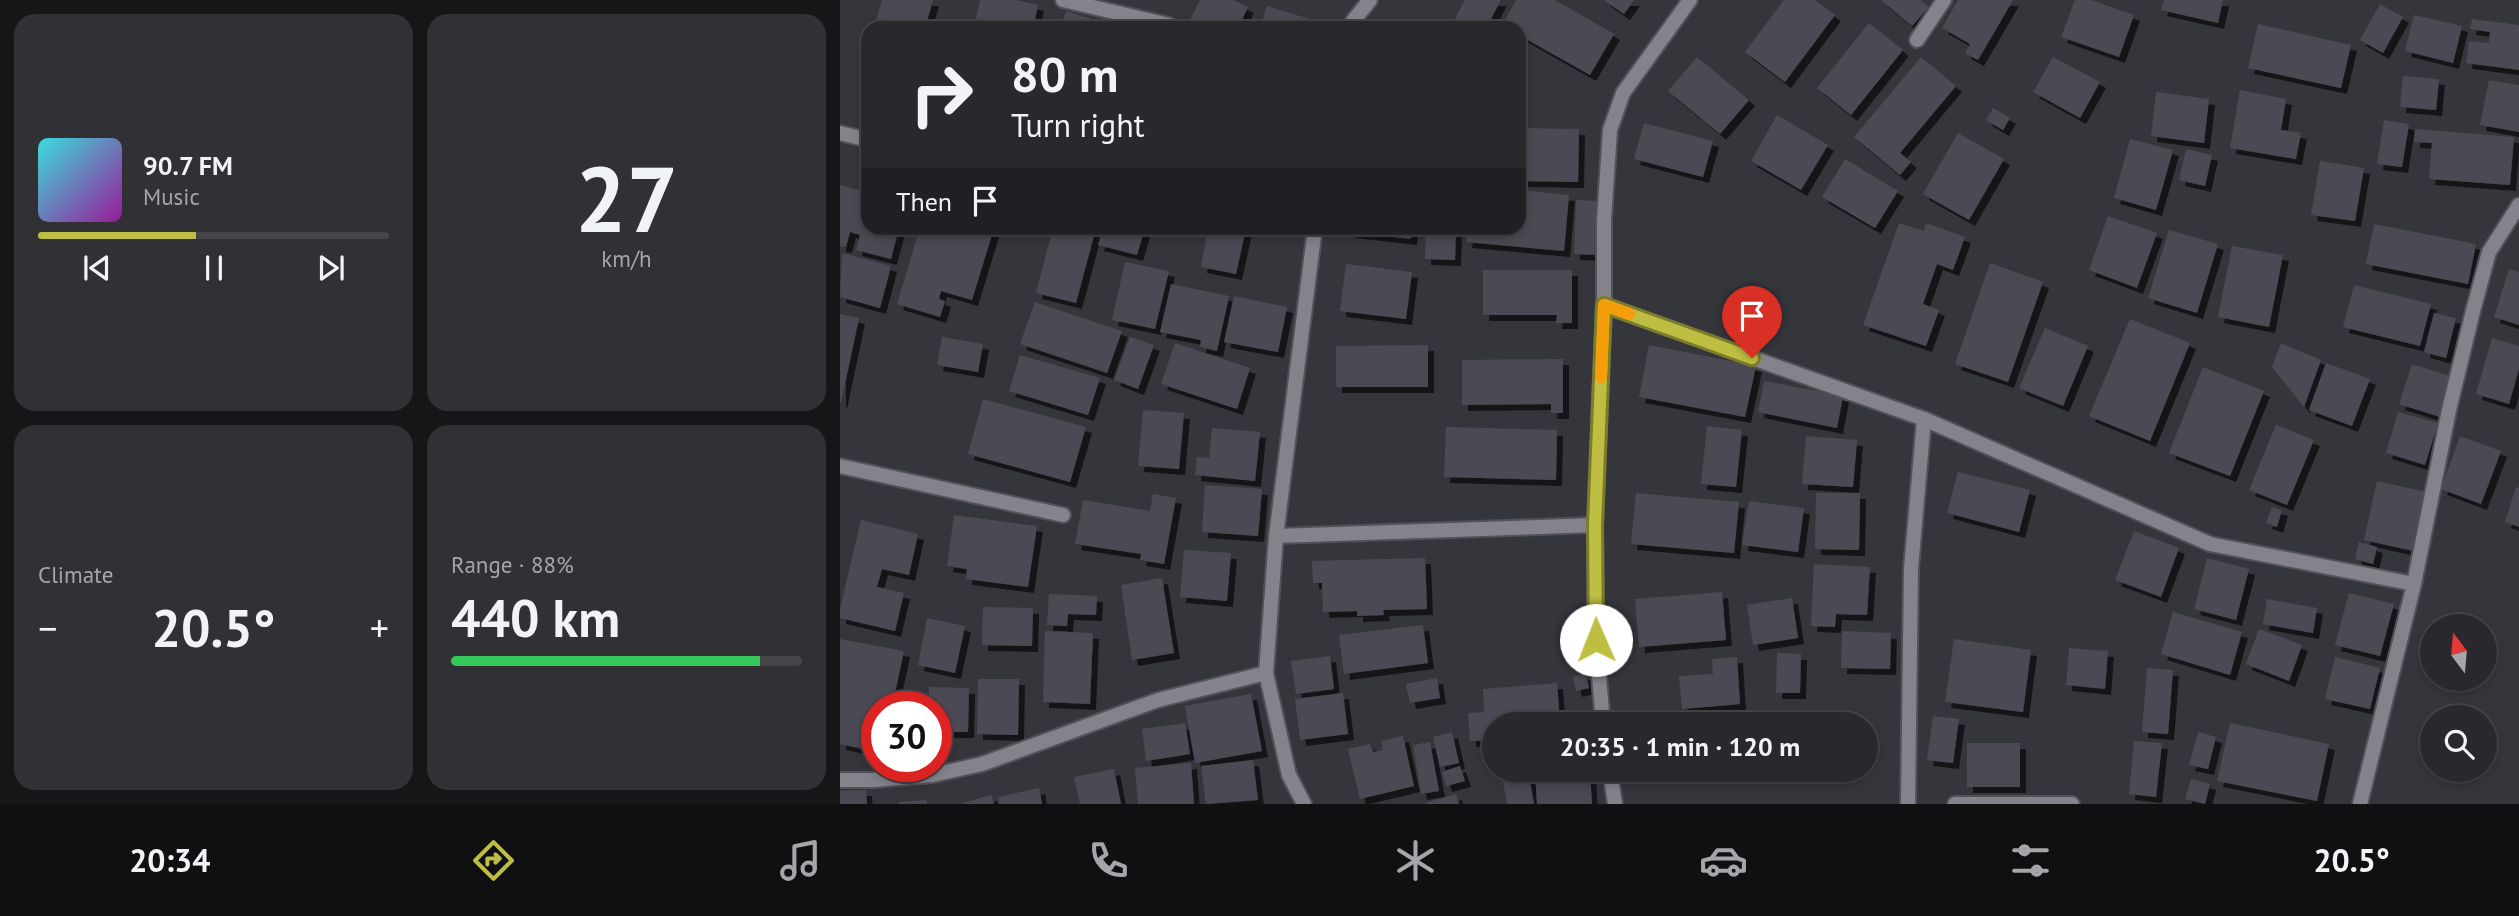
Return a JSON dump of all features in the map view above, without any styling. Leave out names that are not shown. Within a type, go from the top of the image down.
[{"type":"street","points":[[1063,0],[1152,21]]},
{"type":"street","points":[[1353,21],[1370,0]]},
{"type":"street","points":[[1602,712],[1596,640],[1595,525],[1604,305],[1604,220],[1610,130],[1623,93],[1690,0]]},
{"type":"street","points":[[1917,40],[1944,0]]},
{"type":"street","points":[[840,133],[861,138]]},
{"type":"street","points":[[2360,804],[2414,584],[2449,410],[2489,251],[2519,205]]},
{"type":"street","points":[[1304,804],[1289,775],[1266,673],[1276,536],[1314,235]]},
{"type":"street","points":[[1604,305],[1924,419],[2210,544],[2414,584]]},
{"type":"street","points":[[1908,804],[1911,569],[1924,419]]},
{"type":"street","points":[[840,466],[1063,515]]},
{"type":"street","points":[[1276,536],[1595,525]]},
{"type":"street","points":[[840,780],[933,775],[982,764],[1158,700],[1266,673]]},
{"type":"street","points":[[1612,782],[1615,804]]},
{"type":"street","points":[[1955,804],[2072,804]]},
{"type":"building","points":[[882,0],[933,0],[927,21],[876,21]]},
{"type":"building","points":[[980,0],[1016,0],[1038,5],[1035,21],[976,21]]},
{"type":"building","points":[[1200,0],[1233,0],[1248,7],[1241,21],[1190,21]]},
{"type":"building","points":[[1465,0],[1501,0],[1490,21],[1454,21]]},
{"type":"building","points":[[1516,0],[1555,0],[1614,34],[1590,75],[1526,39],[1526,21],[1504,21]]},
{"type":"building","points":[[1604,0],[1634,0],[1624,14]]},
{"type":"building","points":[[1784,0],[1815,0],[1835,15],[1785,82],[1745,52]]},
{"type":"building","points":[[1881,0],[1920,0],[1929,7],[1912,26]]},
{"type":"building","points":[[1958,0],[2013,0],[1978,60],[1965,53],[1970,44],[1942,28]]},
{"type":"building","points":[[2075,0],[2091,0],[2134,15],[2119,57],[2061,37]]},
{"type":"building","points":[[2164,0],[2223,0],[2218,23],[2161,10]]},
{"type":"building","points":[[2380,4],[2403,17],[2383,53],[2360,40]]},
{"type":"building","points":[[1267,6],[1316,21],[1262,21]]},
{"type":"building","points":[[1066,11],[1098,21],[1062,21]]},
{"type":"building","points":[[2414,15],[2462,26],[2453,63],[2405,51]]},
{"type":"building","points":[[2472,19],[2519,25],[2519,70],[2466,63],[2469,41],[2489,43],[2490,32],[2470,29]]},
{"type":"building","points":[[1869,23],[1903,50],[1851,115],[1817,88]]},
{"type":"building","points":[[2258,24],[2351,45],[2341,88],[2248,68]]},
{"type":"building","points":[[1697,57],[1749,100],[1720,134],[1668,91]]},
{"type":"building","points":[[1921,57],[1956,86],[1900,153],[1911,162],[1900,175],[1854,137]]},
{"type":"building","points":[[2053,57],[2100,82],[2080,118],[2033,92]]},
{"type":"building","points":[[2403,76],[2439,79],[2436,110],[2400,107]]},
{"type":"building","points":[[2489,80],[2519,85],[2519,132],[2480,125]]},
{"type":"building","points":[[2240,90],[2286,99],[2281,130],[2301,133],[2296,159],[2230,148]]},
{"type":"building","points":[[2156,92],[2209,99],[2204,143],[2151,136]]},
{"type":"building","points":[[1993,108],[2010,118],[2003,130],[1986,120]]},
{"type":"building","points":[[1777,115],[1828,145],[1801,190],[1751,161]]},
{"type":"building","points":[[2384,120],[2409,124],[2402,167],[2377,164]]},
{"type":"building","points":[[1644,123],[1713,141],[1703,177],[1634,159]]},
{"type":"building","points":[[1526,128],[1579,129],[1578,182],[1526,181]]},
{"type":"building","points":[[2415,129],[2514,137],[2510,185],[2429,179],[2432,143],[2414,142]]},
{"type":"building","points":[[1958,133],[2004,159],[1969,220],[1923,194]]},
{"type":"building","points":[[2130,139],[2173,150],[2156,210],[2114,198]]},
{"type":"building","points":[[2186,149],[2212,155],[2205,186],[2179,180]]},
{"type":"building","points":[[1845,159],[1898,191],[1875,228],[1822,197]]},
{"type":"building","points":[[2320,161],[2364,168],[2355,221],[2311,215]]},
{"type":"building","points":[[840,185],[861,191],[861,235],[897,235],[891,259],[856,250],[860,235],[850,232],[846,247],[840,246]]},
{"type":"building","points":[[1526,191],[1569,195],[1564,251],[1466,242],[1467,235],[1526,235]]},
{"type":"building","points":[[1576,200],[1599,201],[1598,255],[1574,254]]},
{"type":"building","points":[[2108,216],[2157,233],[2137,288],[2089,270]]},
{"type":"building","points":[[1899,223],[1924,231],[1926,223],[1965,237],[1953,270],[1937,264],[1923,304],[1939,310],[1926,346],[1863,325]]},
{"type":"building","points":[[2374,224],[2476,244],[2468,284],[2366,264]]},
{"type":"building","points":[[2169,230],[2218,244],[2197,313],[2148,298]]},
{"type":"building","points":[[918,235],[992,235],[972,300],[941,291],[939,299],[945,301],[940,317],[897,304]]},
{"type":"building","points":[[1051,235],[1094,235],[1076,303],[1036,293]]},
{"type":"building","points":[[1101,235],[1143,235],[1137,255],[1098,245]]},
{"type":"building","points":[[1207,235],[1244,235],[1236,274],[1201,267]]},
{"type":"building","points":[[1376,235],[1411,235],[1411,239]]},
{"type":"building","points":[[1426,235],[1456,235],[1455,260],[1425,259]]},
{"type":"building","points":[[2232,246],[2283,255],[2269,327],[2218,317]]},
{"type":"building","points":[[842,253],[891,266],[880,308],[840,297]]},
{"type":"building","points":[[1125,262],[1169,271],[1155,329],[1112,320]]},
{"type":"building","points":[[1990,263],[2043,282],[2008,382],[1955,364]]},
{"type":"building","points":[[1346,264],[1412,272],[1406,319],[1340,311]]},
{"type":"building","points":[[2509,269],[2519,272],[2519,325],[2494,317]]},
{"type":"building","points":[[1483,270],[1572,270],[1572,323],[1556,323],[1557,315],[1483,315]]},
{"type":"building","points":[[1171,284],[1229,296],[1217,351],[1200,347],[1201,340],[1160,332]]},
{"type":"building","points":[[2354,285],[2431,304],[2420,346],[2343,327]]},
{"type":"building","points":[[1234,296],[1287,307],[1278,352],[1224,342]]},
{"type":"building","points":[[1035,302],[1122,331],[1107,373],[1020,344]]},
{"type":"building","points":[[2434,313],[2456,318],[2446,358],[2424,352]]},
{"type":"building","points":[[840,314],[859,318],[841,403],[840,402]]},
{"type":"building","points":[[2130,319],[2190,343],[2150,441],[2089,416]]},
{"type":"building","points":[[2045,328],[2088,346],[2063,406],[2019,388]]},
{"type":"building","points":[[942,337],[983,344],[978,372],[937,365]]},
{"type":"building","points":[[1130,337],[1154,345],[1138,389],[1114,380]]},
{"type":"building","points":[[2492,338],[2519,346],[2519,369],[2509,404],[2476,394]]},
{"type":"building","points":[[1175,343],[1250,368],[1237,409],[1161,384]]},
{"type":"building","points":[[2281,343],[2321,360],[2304,407],[2272,367]]},
{"type":"building","points":[[1428,345],[1428,387],[1336,387],[1336,346]]},
{"type":"building","points":[[1649,345],[1756,366],[1745,417],[1639,397]]},
{"type":"building","points":[[1020,355],[1100,378],[1088,415],[1009,391]]},
{"type":"building","points":[[1563,359],[1563,413],[1551,413],[1551,404],[1462,405],[1462,360]]},
{"type":"building","points":[[2326,363],[2370,379],[2352,426],[2309,410]]},
{"type":"building","points":[[2412,364],[2453,377],[2440,417],[2399,404]]},
{"type":"building","points":[[2203,367],[2264,391],[2230,476],[2169,453]]},
{"type":"building","points":[[1764,381],[1843,396],[1837,428],[1758,412]]},
{"type":"building","points":[[983,399],[1086,427],[1070,482],[968,454]]},
{"type":"building","points":[[1143,410],[1184,413],[1179,469],[1138,466]]},
{"type":"building","points":[[2398,412],[2438,423],[2425,465],[2386,453]]},
{"type":"building","points":[[2276,425],[2314,440],[2287,505],[2249,490]]},
{"type":"building","points":[[1707,426],[1742,430],[1736,487],[1701,484]]},
{"type":"building","points":[[1446,427],[1557,430],[1556,480],[1444,477]]},
{"type":"building","points":[[1212,428],[1260,432],[1255,481],[1195,475],[1197,457],[1209,458]]},
{"type":"building","points":[[1806,436],[1857,440],[1853,487],[1802,484]]},
{"type":"building","points":[[2460,436],[2501,451],[2481,504],[2441,489]]},
{"type":"building","points":[[1958,472],[2030,490],[2019,532],[1947,513]]},
{"type":"building","points":[[2377,481],[2427,492],[2413,551],[2364,540]]},
{"type":"building","points":[[1205,485],[1262,489],[1258,536],[1202,532]]},
{"type":"building","points":[[2516,487],[2519,488],[2519,527],[2505,522]]},
{"type":"building","points":[[1636,493],[1739,502],[1734,553],[1631,544]]},
{"type":"building","points":[[1816,493],[1860,493],[1859,550],[1815,549]]},
{"type":"building","points":[[1153,494],[1176,498],[1164,564],[1140,560],[1141,554],[1075,544],[1083,500],[1150,511]]},
{"type":"building","points":[[1749,501],[1804,508],[1798,552],[1742,545]]},
{"type":"building","points":[[2272,507],[2282,510],[2277,527],[2266,523]]},
{"type":"building","points":[[954,515],[1037,526],[1028,587],[966,579],[967,569],[947,566]]},
{"type":"building","points":[[861,520],[918,534],[909,575],[882,569],[877,587],[904,593],[895,631],[840,618]]},
{"type":"building","points":[[2134,531],[2179,548],[2161,597],[2115,580]]},
{"type":"building","points":[[2359,542],[2377,547],[2373,564],[2355,559]]},
{"type":"building","points":[[1184,550],[1231,553],[1227,601],[1180,597]]},
{"type":"building","points":[[1425,558],[1427,609],[1383,610],[1384,615],[1357,616],[1357,611],[1323,612],[1322,583],[1313,583],[1312,561]]},
{"type":"building","points":[[2207,558],[2249,569],[2236,620],[2194,609]]},
{"type":"building","points":[[1814,564],[1870,567],[1867,615],[1836,614],[1835,627],[1811,626]]},
{"type":"building","points":[[1162,578],[1174,653],[1132,660],[1121,585]]},
{"type":"building","points":[[1722,592],[1726,640],[1639,647],[1635,599]]},
{"type":"building","points":[[2349,593],[2394,604],[2380,656],[2335,645]]},
{"type":"building","points":[[1049,594],[1097,596],[1096,615],[1068,614],[1067,626],[1047,625]]},
{"type":"building","points":[[1792,598],[1798,638],[1753,645],[1747,605]]},
{"type":"building","points":[[2267,599],[2317,608],[2313,633],[2263,624]]},
{"type":"building","points":[[983,607],[1033,608],[1032,646],[982,645]]},
{"type":"building","points":[[2173,612],[2242,632],[2230,675],[2161,654]]},
{"type":"building","points":[[927,618],[965,626],[955,673],[918,665]]},
{"type":"building","points":[[1423,625],[1428,663],[1344,674],[1339,635]]},
{"type":"building","points":[[2259,629],[2302,645],[2289,681],[2246,664]]},
{"type":"building","points":[[1045,631],[1093,633],[1090,704],[1043,702]]},
{"type":"building","points":[[1842,631],[1891,633],[1890,669],[1841,668]]},
{"type":"building","points":[[840,639],[904,651],[895,691],[861,691],[861,749],[840,744]]},
{"type":"building","points":[[1954,639],[2031,650],[2023,712],[1945,702]]},
{"type":"building","points":[[2069,648],[2108,651],[2105,689],[2066,685]]},
{"type":"building","points":[[1777,653],[1801,654],[1800,693],[1776,693]]},
{"type":"building","points":[[1330,656],[1334,689],[1296,694],[1291,661]]},
{"type":"building","points":[[1737,657],[1740,704],[1682,709],[1679,676],[1713,674],[1712,659]]},
{"type":"building","points":[[2335,657],[2380,668],[2370,709],[2325,699]]},
{"type":"building","points":[[2147,668],[2173,670],[2168,734],[2142,732]]},
{"type":"building","points":[[1586,674],[1589,688],[1576,691],[1573,676]]},
{"type":"building","points":[[1437,678],[1440,698],[1410,703],[1406,684]]},
{"type":"building","points":[[978,679],[1019,679],[1018,735],[977,734]]},
{"type":"building","points":[[1557,683],[1559,712],[1484,712],[1483,689]]},
{"type":"building","points":[[929,687],[969,688],[968,732],[952,732],[952,691],[929,691]]},
{"type":"building","points":[[1343,693],[1348,734],[1300,740],[1295,699]]},
{"type":"building","points":[[1251,694],[1262,751],[1195,763],[1185,706]]},
{"type":"building","points":[[1482,712],[1482,740],[1470,741],[1468,713]]},
{"type":"building","points":[[1933,716],[1959,719],[1953,763],[1927,760]]},
{"type":"building","points":[[1185,723],[1190,754],[1146,761],[1142,729]]},
{"type":"building","points":[[2230,723],[2329,744],[2317,801],[2217,781]]},
{"type":"building","points":[[1452,732],[1459,763],[1440,767],[1433,737]]},
{"type":"building","points":[[2198,732],[2216,737],[2208,769],[2189,765]]},
{"type":"building","points":[[1403,736],[1414,786],[1360,799],[1348,749],[1370,744],[1373,752],[1383,750],[1381,741]]},
{"type":"building","points":[[2134,741],[2162,743],[2156,797],[2129,794]]},
{"type":"building","points":[[1430,742],[1439,791],[1421,794],[1413,745]]},
{"type":"building","points":[[1967,743],[2020,743],[2020,787],[1967,787]]},
{"type":"building","points":[[1253,760],[1258,800],[1206,804],[1201,766]]},
{"type":"building","points":[[1191,763],[1194,804],[1138,804],[1135,768]]},
{"type":"building","points":[[1460,766],[1465,781],[1446,786],[1442,772]]},
{"type":"building","points":[[1114,769],[1121,804],[1080,804],[1074,777]]},
{"type":"building","points":[[2191,779],[2210,784],[2205,804],[2185,799]]},
{"type":"building","points":[[1503,782],[1530,782],[1534,804],[1507,804]]},
{"type":"building","points":[[1536,782],[1591,782],[1592,804],[1537,804]]},
{"type":"building","points":[[1039,788],[1042,804],[999,804],[998,797]]},
{"type":"building","points":[[866,790],[867,804],[840,804],[840,791]]},
{"type":"building","points":[[1456,794],[1459,804],[1425,803]]},
{"type":"building","points":[[991,795],[994,804],[962,804],[962,803]]},
{"type":"building","points":[[927,800],[927,804],[899,804],[899,802]]},
{"type":"slow traffic","points":[[1601,377],[1604,305],[1629,314]]},
{"type":"route","points":[[1596,640],[1595,525],[1604,305],[1752,358]]}]
